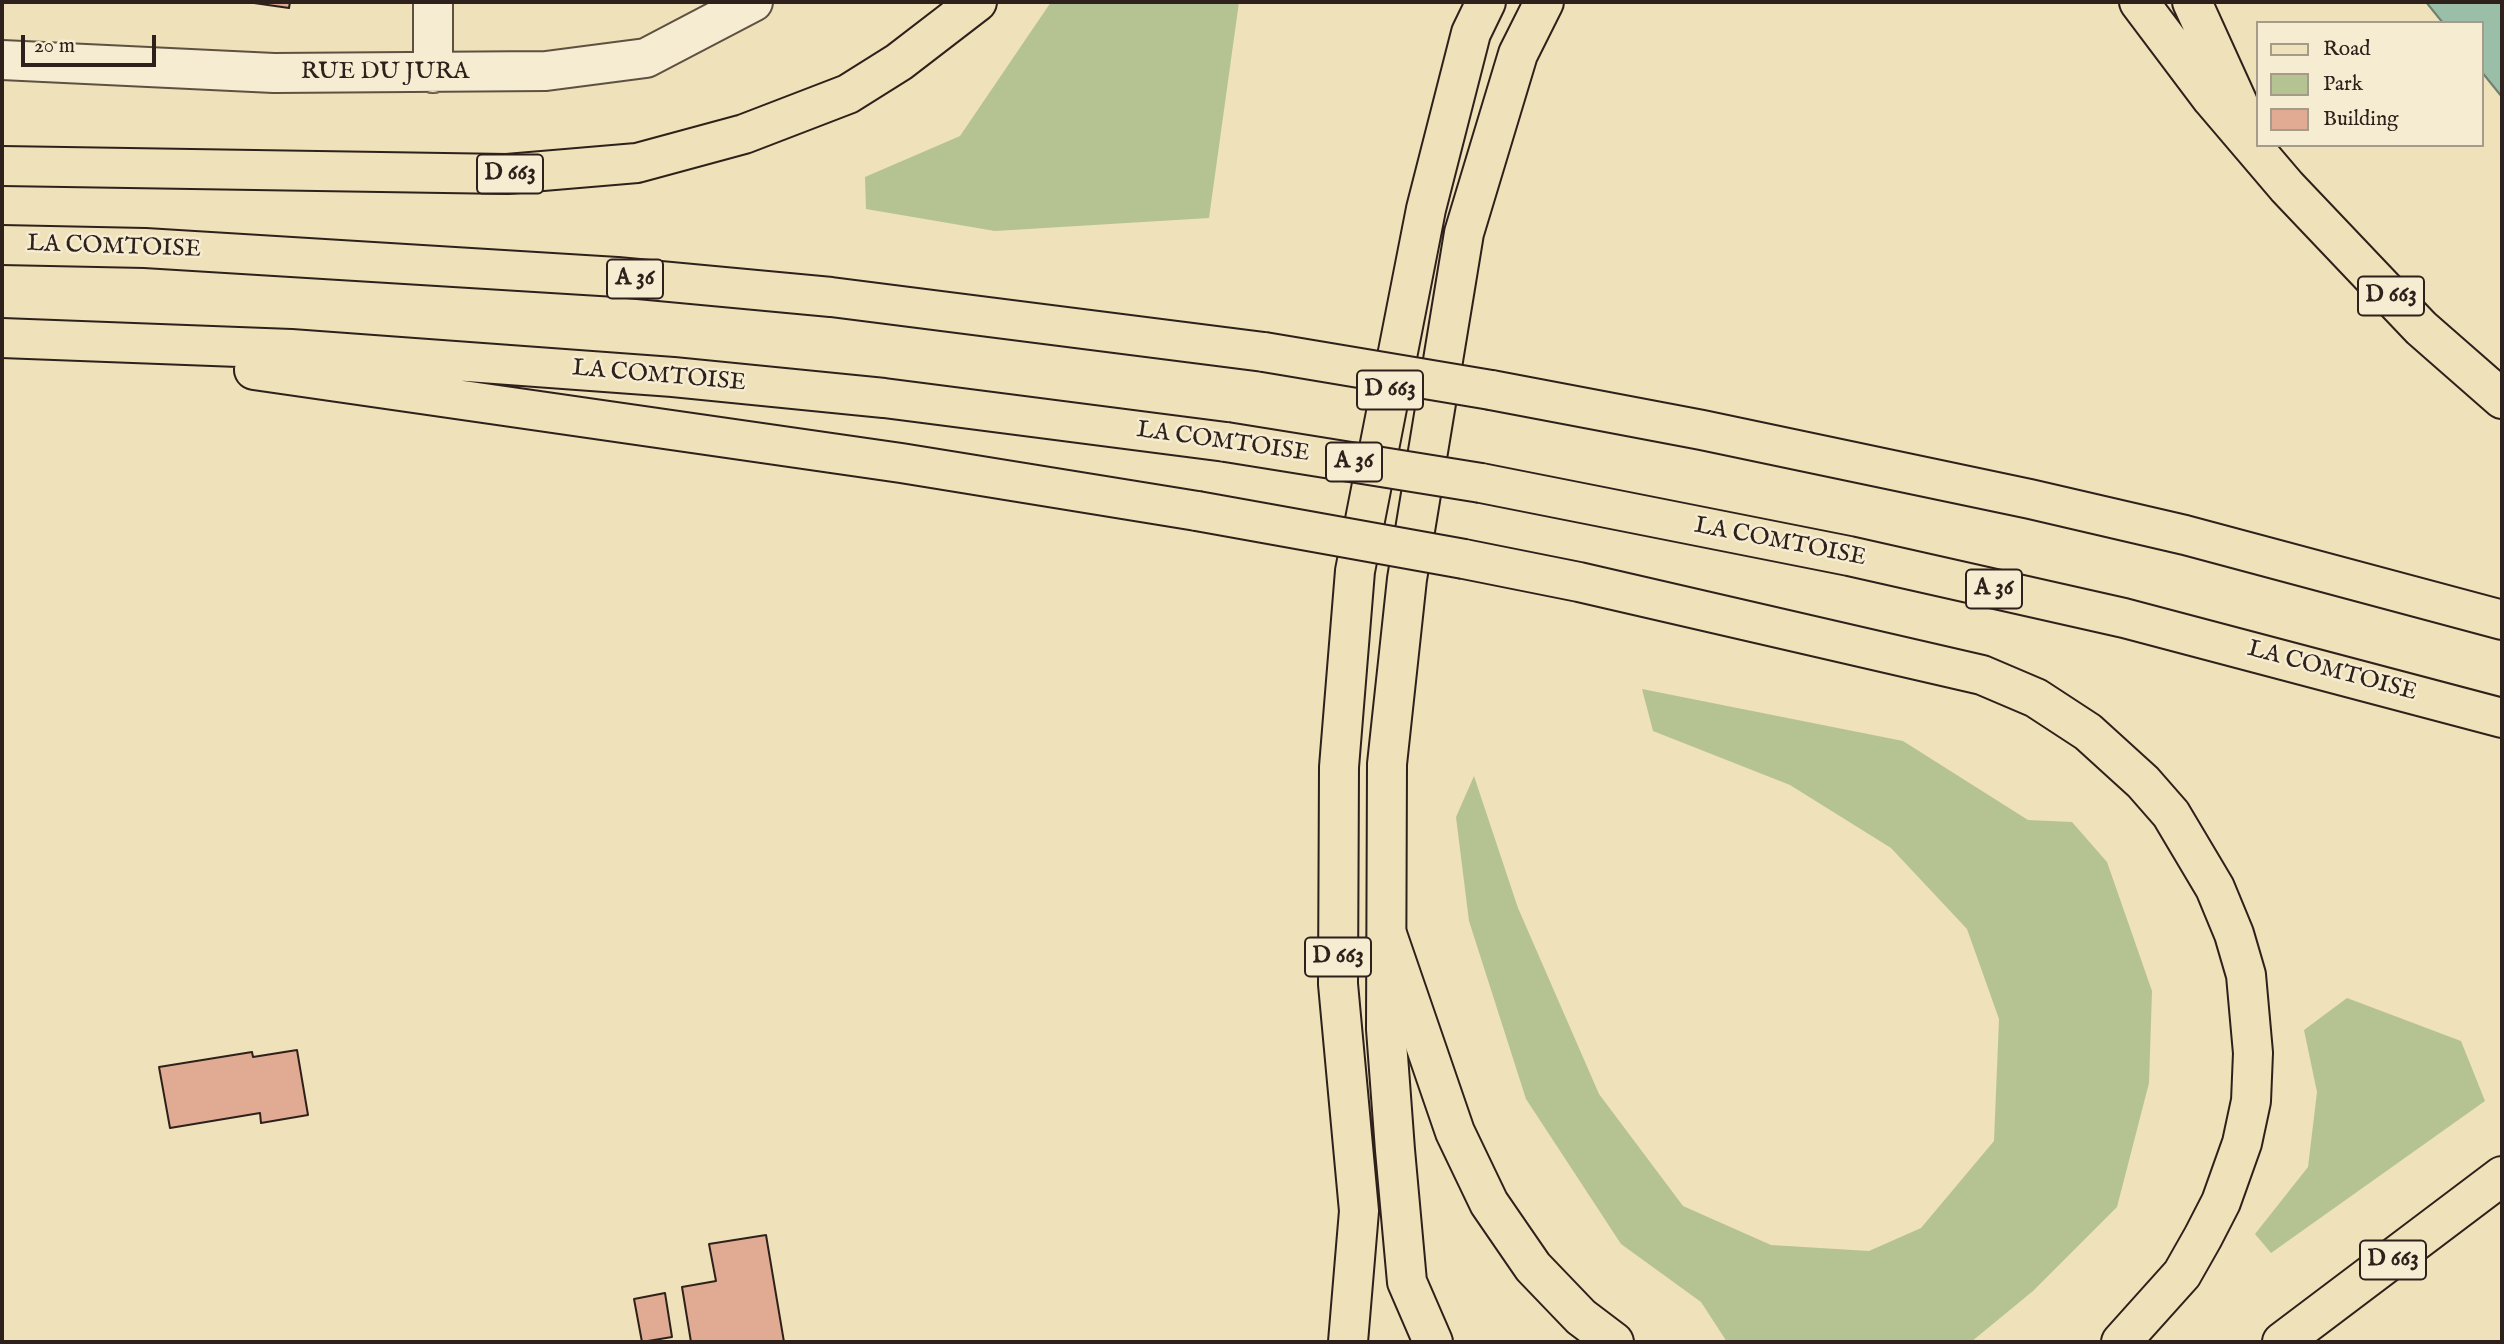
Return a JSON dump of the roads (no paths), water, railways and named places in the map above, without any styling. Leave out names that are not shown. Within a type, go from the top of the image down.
[{"type":"main road","name":"D 663","points":[[2,166],[507,174],[637,163],[744,134],[848,94],[899,62],[977,2]]},
{"type":"main road","name":"D 663","points":[[1348,1342],[1359,1211],[1338,984],[1339,767],[1354,571],[1426,209],[1471,33],[1486,2]]},
{"type":"main road","name":"D 663","points":[[1433,1342],[1407,1282],[1386,1029],[1387,764],[1407,579],[1464,233],[1518,54],[1544,2]]},
{"type":"main road","name":"D 663","points":[[2139,2],[2195,78],[2287,187],[2421,328],[2502,399]]},
{"type":"main road","points":[[2192,2],[2225,77],[2256,136]]},
{"type":"main road","name":"D 663","points":[[2263,147],[2287,187]]},
{"type":"main road","name":"LA COMTOISE","points":[[2,245],[145,248],[617,277],[845,299],[1264,352],[1492,390],[1715,432],[2030,499],[2185,535],[2502,620]]},
{"type":"main road","points":[[19,339],[875,459],[1197,511],[1593,585],[1982,674],[2036,698],[2088,732],[2143,782],[2164,806],[2215,888],[2234,934],[2246,975],[2253,1053],[2250,1101],[2242,1143],[2221,1202],[2182,1274],[2121,1342]]},
{"type":"main road","name":"LA COMTOISE","points":[[19,339],[291,349],[673,377],[884,398],[1226,442],[1481,483],[1849,556],[2124,618],[2502,718]]},
{"type":"main road","points":[[1388,937],[1455,1132],[1489,1203],[1533,1267],[1581,1317],[1614,1342]]},
{"type":"main road","name":"D 663","points":[[2282,1342],[2502,1176]]},
{"type":"street","points":[[433,2],[433,73]]},
{"type":"street","name":"RUE DU JURA","points":[[2,60],[274,73],[546,71],[646,58],[753,2]]}]
